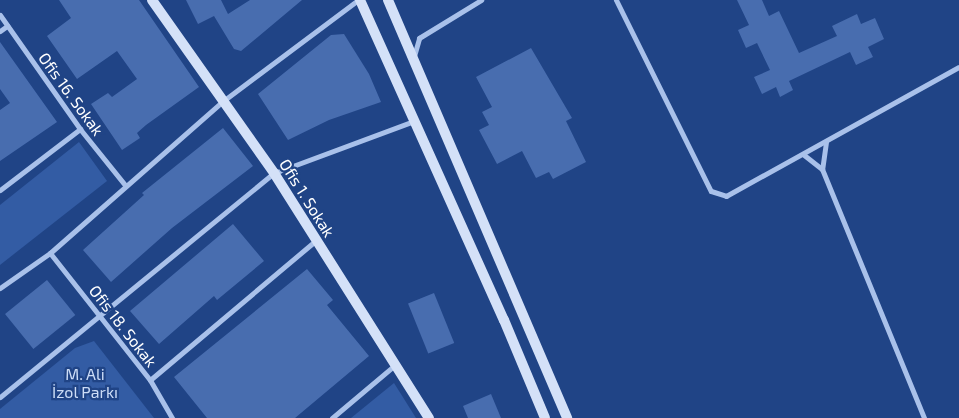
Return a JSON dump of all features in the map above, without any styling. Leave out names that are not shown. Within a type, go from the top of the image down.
[{"type":"main road","name":"Ofis 1. Sokak","points":[[152,0],[274,173],[429,418]]},
{"type":"main road","points":[[359,0],[545,418]]},
{"type":"main road","points":[[388,0],[567,418]]},
{"type":"street","points":[[0,288],[50,253],[223,100],[359,0]]},
{"type":"street","points":[[413,59],[419,38],[481,0]]},
{"type":"street","points":[[616,0],[711,191],[726,196],[804,155],[959,67]]},
{"type":"street","name":"Ofis 16. Sokak","points":[[0,15],[80,129],[125,185]]},
{"type":"street","points":[[0,31],[7,26]]},
{"type":"street","points":[[0,397],[274,173],[414,120]]},
{"type":"street","points":[[0,190],[80,129]]},
{"type":"street","points":[[822,169],[826,142]]},
{"type":"street","points":[[804,155],[822,169],[924,418]]},
{"type":"street","points":[[150,380],[316,240]]},
{"type":"street","name":"Ofis 18. Sokak","points":[[50,253],[150,380],[172,418]]},
{"type":"street","points":[[332,418],[396,365]]},
{"type":"green space","points":[[79,142],[107,181],[0,265],[0,205]]},
{"type":"green space","name":"M. Ali İzol Parkı","points":[[94,341],[154,418],[0,418],[0,409],[75,348]]},
{"type":"green space","points":[[394,383],[416,418],[351,418]]},
{"type":"building","points":[[59,0],[139,0],[199,87],[146,125],[137,133],[140,138],[122,150],[91,104],[108,93],[112,97],[137,79],[117,51],[77,79],[47,36],[71,18]]},
{"type":"building","points":[[186,0],[221,0],[228,14],[250,0],[302,0],[241,51],[234,49],[214,16],[198,24]]},
{"type":"building","points":[[737,0],[762,0],[769,16],[779,11],[799,53],[837,36],[832,26],[857,14],[861,24],[875,18],[884,39],[868,47],[873,57],[856,65],[850,52],[789,81],[793,90],[780,97],[776,87],[762,94],[754,77],[770,70],[757,43],[746,48],[738,30],[749,25]]},
{"type":"building","points":[[344,34],[369,74],[381,102],[329,120],[288,140],[258,94],[331,35]]},
{"type":"building","points":[[0,42],[57,122],[0,161],[0,110],[10,103],[0,89]]},
{"type":"building","points":[[531,48],[572,118],[566,121],[586,162],[553,179],[549,172],[536,178],[522,151],[497,164],[479,130],[489,125],[482,112],[492,107],[476,77]]},
{"type":"building","points":[[223,128],[253,166],[172,228],[111,282],[83,250],[144,195],[142,193]]},
{"type":"building","points":[[233,224],[264,261],[217,300],[214,296],[159,344],[130,311]]},
{"type":"building","points":[[307,269],[333,300],[327,305],[369,356],[295,418],[207,418],[174,377]]},
{"type":"building","points":[[47,280],[75,315],[33,349],[5,314]]},
{"type":"building","points":[[434,293],[454,343],[428,354],[408,303]]},
{"type":"building","points":[[491,394],[501,418],[468,418],[463,406]]}]
